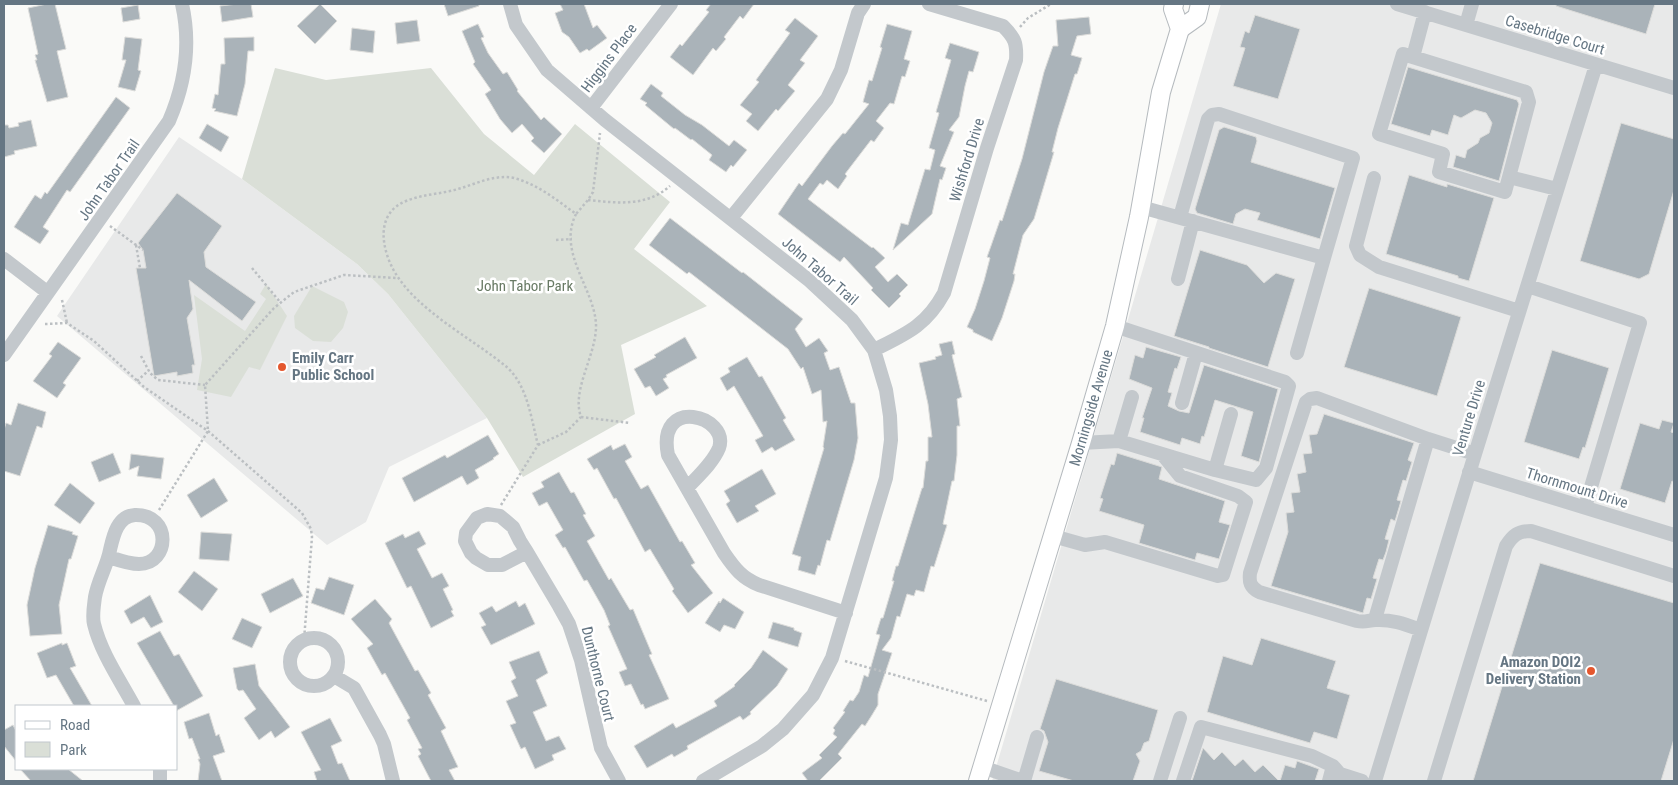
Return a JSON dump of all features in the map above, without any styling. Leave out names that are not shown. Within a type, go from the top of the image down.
[{"type":"main road","points":[[1174,4],[1173,9],[1180,29],[1197,17],[1200,4]]},
{"type":"main road","name":"Morningside Avenue","points":[[980,774],[1081,443],[1114,326],[1141,207],[1161,92],[1180,29]]},
{"type":"street","name":"John Tabor Trail","points":[[4,355],[169,121],[178,100],[183,79],[186,39],[182,4]]},
{"type":"street","name":"John Tabor Trail","points":[[510,4],[516,26],[548,70],[604,120],[810,281],[852,320],[874,350],[886,390],[891,440],[886,478],[832,658],[813,695],[783,729],[762,746],[702,781]]},
{"type":"street","name":"Higgins Place","points":[[591,108],[671,4]]},
{"type":"street","points":[[731,218],[827,99],[841,70],[858,13],[864,4]]},
{"type":"street","points":[[930,4],[1003,26],[1012,34]]},
{"type":"street","name":"Casebridge Court","points":[[1397,4],[1674,88]]},
{"type":"street","points":[[1466,25],[1472,4]]},
{"type":"street","points":[[1414,57],[1425,12]]},
{"type":"street","name":"Wishford Drive","points":[[874,350],[915,328],[925,320],[944,293],[987,148],[1016,60],[1017,47],[1012,34]]},
{"type":"street","points":[[1403,54],[1526,92],[1530,102],[1509,176],[1504,192],[1439,172],[1443,154],[1379,134],[1403,54]]},
{"type":"street","name":"Venture Drive","points":[[1376,781],[1596,65]]},
{"type":"street","points":[[1178,279],[1186,219],[1208,119],[1212,115],[1220,114],[1353,158],[1297,353]]},
{"type":"street","points":[[1509,176],[1557,189]]},
{"type":"street","points":[[1374,178],[1356,246],[1360,254],[1379,267],[1519,312]]},
{"type":"street","points":[[1141,207],[1324,258]]},
{"type":"street","points":[[4,259],[47,292]]},
{"type":"street","points":[[1528,286],[1640,323],[1585,507]]},
{"type":"street","points":[[1081,443],[1119,441],[1215,470],[1256,480],[1266,468],[1289,386],[1285,382],[1114,326]]},
{"type":"street","points":[[1182,403],[1196,353]]},
{"type":"street","points":[[1119,441],[1132,397]]},
{"type":"street","points":[[1421,630],[1401,623],[1375,619],[1366,623],[1356,621],[1259,592],[1252,588],[1249,581],[1250,573],[1306,402],[1310,399],[1317,398],[1428,439],[1475,454]]},
{"type":"street","points":[[1215,470],[1231,414]]},
{"type":"street","points":[[687,488],[716,454],[720,441],[718,434],[708,422],[693,416],[677,420],[669,428],[666,438],[668,455],[724,553],[734,568],[746,580],[846,613]]},
{"type":"street","points":[[1375,619],[1428,439]]},
{"type":"street","points":[[1053,536],[1086,545],[1105,542],[1218,576],[1223,575],[1246,502],[1238,496],[1180,476],[1163,455]]},
{"type":"street","name":"Thornmount Drive","points":[[1470,472],[1674,535]]},
{"type":"street","points":[[496,514],[482,516],[473,522],[468,529],[465,540],[471,553],[482,562],[495,566],[502,565],[527,552]]},
{"type":"street","name":"Dunthorne Court","points":[[496,514],[513,527],[569,624],[580,660],[599,741],[619,781]]},
{"type":"street","points":[[109,557],[140,564],[150,561],[156,557],[162,544],[162,531],[153,519],[143,515],[131,516],[121,522],[114,532],[109,557],[100,576],[95,597],[93,622],[102,647],[133,705]]},
{"type":"street","points":[[1434,781],[1506,546],[1513,536],[1521,531],[1531,531],[1674,576]]},
{"type":"street","points":[[321,639],[326,642],[335,650],[338,660],[337,672],[334,676],[327,683],[314,687],[304,685],[297,679],[290,667],[290,658],[294,649],[304,640],[321,639]]},
{"type":"street","points":[[334,676],[354,688],[384,744],[393,781]]},
{"type":"street","points":[[1160,781],[1180,718]]},
{"type":"street","points":[[1183,781],[1201,728],[1312,756],[1334,766],[1340,774],[1362,781]]},
{"type":"street","points":[[980,774],[1024,781],[1037,737]]},
{"type":"street","points":[[1329,781],[1334,766]]},
{"type":"path","points":[[1012,34],[1028,18],[1051,4]]},
{"type":"path","points":[[581,417],[578,403],[595,343],[596,325],[593,309],[575,262],[571,225],[576,214],[593,192],[599,136],[604,120]]},
{"type":"path","points":[[538,445],[523,389],[514,374],[491,354],[426,307],[398,278],[385,249],[383,230],[394,209],[408,200],[459,189],[492,178],[510,178],[524,182],[544,192],[576,214]]},
{"type":"path","points":[[588,200],[627,204],[660,195],[680,178]]},
{"type":"path","points":[[100,220],[143,250]]},
{"type":"path","points":[[556,240],[572,239]]},
{"type":"path","points":[[136,245],[140,268]]},
{"type":"path","points":[[252,268],[280,302]]},
{"type":"path","points":[[153,519],[208,432],[204,385],[280,302],[300,289],[344,275],[398,278]]},
{"type":"path","points":[[62,300],[67,323]]},
{"type":"path","points":[[46,324],[67,323],[101,347],[137,382],[208,432],[297,508],[311,528],[312,548],[304,640]]},
{"type":"path","points":[[141,356],[148,371],[158,380],[204,385]]},
{"type":"path","points":[[137,382],[148,371]]},
{"type":"path","points":[[581,417],[630,423]]},
{"type":"path","points":[[496,514],[538,445],[566,432],[581,417]]},
{"type":"path","points":[[832,658],[1001,705]]},
{"type":"shaded area","points":[[1221,4],[1674,4],[1674,781],[992,781]]},
{"type":"shaded area","name":"Emily Carr Public School","points":[[179,137],[242,179],[357,264],[388,294],[487,418],[389,467],[366,522],[327,545],[57,316]]},
{"type":"green space","name":"John Tabor Park","points":[[275,68],[326,80],[431,68],[484,134],[534,175],[575,124],[670,202],[634,249],[707,306],[621,345],[635,414],[523,477],[487,418],[388,294],[357,264],[242,179]]},
{"type":"green space","points":[[266,284],[287,316],[260,370],[249,367],[231,397],[197,390],[202,359],[194,295],[245,331],[266,299],[260,294]]},
{"type":"green space","points":[[312,286],[344,302],[348,312],[343,328],[331,342],[313,341],[295,328],[294,316]]},
{"type":"building","points":[[55,4],[66,49],[57,51],[68,97],[47,102],[35,60],[37,60],[35,55],[38,54],[28,8]]},
{"type":"building","points":[[251,4],[253,17],[222,22],[220,6]]},
{"type":"building","points":[[320,4],[337,21],[315,44],[297,26]]},
{"type":"building","points":[[444,4],[479,4],[479,6],[448,16]]},
{"type":"building","points":[[560,4],[584,4],[593,28],[597,25],[607,38],[589,51],[587,49],[580,53],[569,37],[562,32],[555,13],[563,10]]},
{"type":"building","points":[[711,4],[754,4],[743,19],[740,16],[724,37],[726,39],[716,51],[713,48],[693,75],[670,57],[680,44],[682,46],[709,12],[706,10]]},
{"type":"building","points":[[1556,4],[1655,4],[1646,34],[1556,6]]},
{"type":"building","points":[[138,5],[140,19],[123,22],[121,8]]},
{"type":"building","points":[[1255,15],[1300,29],[1278,99],[1233,86],[1245,48],[1240,47],[1245,31],[1249,33]]},
{"type":"building","points":[[1089,17],[1091,34],[1077,36],[1071,55],[1082,58],[1058,128],[1052,152],[1054,152],[1034,219],[1023,235],[1013,274],[1015,274],[1014,281],[992,341],[967,327],[984,281],[990,258],[987,257],[1000,220],[1002,221],[1022,159],[1044,72],[1053,46],[1058,46],[1056,20]]},
{"type":"building","points":[[795,18],[818,36],[800,60],[805,63],[788,85],[795,91],[778,111],[776,109],[758,131],[746,121],[752,114],[740,105],[759,82],[756,80],[790,33],[785,30]]},
{"type":"building","points":[[417,20],[420,41],[397,44],[395,23]]},
{"type":"building","points":[[478,24],[484,37],[481,38],[488,53],[503,74],[507,72],[517,91],[541,120],[544,117],[562,134],[544,153],[531,141],[534,138],[522,124],[512,133],[500,119],[485,94],[491,90],[473,64],[475,62],[462,31]]},
{"type":"building","points":[[887,24],[912,31],[904,59],[910,61],[905,77],[902,76],[894,104],[890,103],[876,121],[884,128],[874,142],[871,140],[845,174],[847,176],[838,189],[827,180],[823,185],[820,183],[808,199],[885,258],[875,267],[888,282],[897,274],[908,285],[899,294],[901,296],[889,308],[871,290],[873,288],[844,257],[840,262],[778,214],[799,183],[802,186],[832,146],[843,133],[845,134],[869,104],[863,102],[869,80],[872,81]]},
{"type":"building","points":[[352,28],[375,31],[373,53],[350,50]]},
{"type":"building","points":[[125,37],[142,39],[138,70],[141,71],[135,91],[118,87],[126,60],[122,60]]},
{"type":"building","points":[[254,37],[254,51],[248,51],[245,84],[237,116],[214,111],[216,109],[212,108],[215,94],[218,95],[221,64],[225,64],[224,38]]},
{"type":"building","points":[[950,43],[979,52],[973,72],[969,71],[959,117],[949,130],[954,132],[940,166],[946,168],[942,180],[940,179],[932,214],[893,250],[901,223],[908,225],[925,169],[930,170],[935,150],[929,148],[939,113],[936,112],[951,60],[945,58]]},
{"type":"building","points":[[1408,67],[1517,100],[1519,104],[1499,181],[1453,167],[1456,155],[1465,158],[1467,150],[1478,143],[1480,138],[1489,133],[1492,123],[1486,113],[1475,110],[1461,118],[1454,115],[1448,135],[1432,130],[1430,136],[1391,124]]},
{"type":"building","points":[[651,84],[663,93],[661,96],[729,146],[734,140],[747,150],[733,167],[731,165],[726,172],[709,160],[712,155],[692,139],[674,129],[645,105],[647,103],[640,99]]},
{"type":"building","points":[[116,97],[130,108],[70,192],[67,190],[43,227],[49,231],[40,244],[14,227],[35,195],[41,199],[45,192],[47,194]]},
{"type":"building","points":[[31,120],[37,146],[14,151],[15,154],[4,157],[4,125],[8,125],[9,128],[19,126],[18,123]]},
{"type":"building","points":[[1621,123],[1674,139],[1674,190],[1649,274],[1639,279],[1580,261]]},
{"type":"building","points":[[207,124],[229,137],[221,152],[199,138]]},
{"type":"building","points":[[1224,127],[1256,137],[1257,141],[1251,162],[1335,188],[1320,239],[1257,220],[1260,213],[1245,209],[1236,214],[1233,224],[1197,213],[1195,209],[1219,130]]},
{"type":"building","points":[[1409,175],[1447,187],[1447,184],[1494,198],[1469,281],[1386,254]]},
{"type":"building","points":[[177,193],[222,226],[204,252],[206,267],[256,302],[242,321],[189,280],[193,309],[187,318],[195,365],[192,365],[193,373],[177,376],[177,372],[154,376],[136,268],[146,268],[143,250],[138,243]]},
{"type":"building","points":[[670,218],[803,319],[795,329],[806,347],[819,338],[828,351],[824,353],[830,370],[839,367],[851,403],[855,403],[858,438],[854,460],[830,541],[827,540],[820,566],[818,565],[815,575],[798,570],[801,557],[792,554],[824,448],[827,421],[823,422],[821,390],[812,394],[803,367],[801,369],[788,349],[689,272],[687,274],[649,245]]},
{"type":"building","points":[[1200,250],[1247,265],[1264,283],[1276,273],[1295,279],[1268,367],[1174,336]]},
{"type":"building","points":[[1369,288],[1461,317],[1437,396],[1344,367]]},
{"type":"building","points":[[685,337],[697,358],[666,375],[667,377],[663,379],[669,388],[656,396],[650,386],[645,388],[634,369],[656,357],[654,355]]},
{"type":"building","points":[[952,341],[955,354],[952,355],[962,397],[957,399],[960,426],[957,426],[957,455],[954,481],[952,481],[943,524],[947,525],[934,567],[931,566],[924,592],[916,590],[914,596],[907,594],[900,617],[897,616],[891,638],[882,650],[892,653],[878,694],[878,705],[865,726],[862,724],[838,754],[842,758],[819,781],[808,781],[802,773],[822,758],[819,755],[837,737],[833,734],[835,730],[833,728],[845,712],[843,711],[850,700],[853,701],[859,692],[864,675],[868,677],[880,635],[876,634],[894,581],[892,581],[896,566],[898,566],[923,488],[926,461],[928,461],[928,437],[932,437],[928,404],[919,363],[936,359],[935,357],[942,355],[939,344]]},
{"type":"building","points":[[58,342],[81,358],[63,383],[66,385],[57,398],[33,381],[52,356],[49,354]]},
{"type":"building","points":[[1146,347],[1181,357],[1177,369],[1175,368],[1168,392],[1172,393],[1168,406],[1179,411],[1189,413],[1204,365],[1278,389],[1259,462],[1241,456],[1253,412],[1215,400],[1204,437],[1202,436],[1200,444],[1182,438],[1180,445],[1140,432],[1144,418],[1142,418],[1152,388],[1129,379],[1135,355],[1143,358]]},
{"type":"building","points":[[1552,350],[1609,368],[1585,448],[1583,447],[1579,459],[1524,442]]},
{"type":"building","points":[[747,357],[759,377],[762,376],[786,418],[783,420],[795,440],[775,451],[772,447],[762,453],[755,440],[763,436],[734,386],[727,391],[720,378],[730,372],[728,368]]},
{"type":"building","points":[[18,403],[46,412],[42,428],[37,426],[20,476],[4,471],[4,430],[6,423],[11,425]]},
{"type":"building","points":[[1324,414],[1414,443],[1408,460],[1412,462],[1406,481],[1403,480],[1397,500],[1401,501],[1395,521],[1391,519],[1385,539],[1389,540],[1386,552],[1383,560],[1379,559],[1373,578],[1377,579],[1371,599],[1367,598],[1363,613],[1271,586],[1288,532],[1286,513],[1294,512],[1291,493],[1300,492],[1297,474],[1306,472],[1303,454],[1312,453],[1309,435],[1317,434]]},
{"type":"building","points":[[1662,420],[1674,423],[1671,432],[1674,433],[1674,482],[1672,481],[1665,503],[1620,489],[1640,423],[1659,429]]},
{"type":"building","points":[[488,435],[499,454],[475,470],[479,478],[467,485],[462,476],[414,502],[402,478],[445,455],[447,458]]},
{"type":"building","points":[[625,444],[632,457],[625,461],[641,489],[648,485],[680,542],[682,541],[695,563],[691,565],[713,593],[688,613],[672,591],[674,589],[650,549],[645,552],[616,498],[614,499],[597,468],[594,470],[587,459],[611,445],[613,450]]},
{"type":"building","points":[[113,453],[121,473],[99,482],[91,462]]},
{"type":"building","points":[[1117,453],[1162,467],[1159,479],[1225,501],[1219,522],[1230,525],[1219,559],[1197,553],[1195,560],[1139,543],[1144,525],[1099,511],[1103,499],[1100,498],[1111,464],[1114,465]]},
{"type":"building","points":[[131,454],[164,458],[161,479],[137,476],[139,466],[129,470]]},
{"type":"building","points":[[762,469],[776,494],[755,506],[759,511],[737,523],[726,504],[730,501],[724,491]]},
{"type":"building","points":[[559,472],[571,493],[574,492],[586,514],[583,515],[595,536],[587,541],[609,580],[611,578],[630,610],[633,609],[652,654],[649,655],[669,699],[645,709],[643,704],[641,705],[631,684],[625,686],[619,672],[627,669],[608,626],[610,625],[604,610],[587,580],[584,581],[565,547],[563,548],[555,535],[563,530],[547,502],[539,506],[532,493],[544,487],[541,482]]},
{"type":"building","points":[[214,478],[228,501],[201,518],[187,495]]},
{"type":"building","points":[[70,483],[95,503],[80,524],[54,505]]},
{"type":"building","points":[[48,525],[73,532],[72,534],[78,536],[71,559],[69,559],[59,605],[62,634],[30,636],[27,605],[35,568]]},
{"type":"building","points":[[419,531],[426,544],[417,549],[432,578],[442,573],[449,586],[443,589],[454,616],[431,628],[411,586],[407,588],[385,543],[403,534],[405,538]]},
{"type":"building","points":[[201,532],[232,534],[229,561],[199,559]]},
{"type":"building","name":"Amazon DOI2 Delivery Station","points":[[1540,563],[1674,603],[1674,739],[1661,781],[1473,781]]},
{"type":"building","points":[[194,571],[218,589],[202,611],[178,592]]},
{"type":"building","points":[[329,577],[354,585],[344,615],[311,603],[316,588],[324,590]]},
{"type":"building","points":[[293,578],[303,596],[270,613],[261,594]]},
{"type":"building","points":[[150,595],[163,622],[151,628],[144,617],[131,624],[124,611]]},
{"type":"building","points":[[723,598],[744,612],[735,629],[724,625],[720,632],[705,623]]},
{"type":"building","points":[[375,599],[392,619],[389,623],[415,671],[418,670],[431,693],[428,695],[446,728],[441,731],[458,767],[449,770],[455,781],[431,781],[418,756],[421,754],[418,749],[422,748],[407,720],[410,718],[385,673],[382,675],[367,648],[373,644],[351,619]]},
{"type":"building","points":[[516,601],[519,607],[525,603],[535,624],[491,645],[481,627],[486,625],[479,613],[492,606],[496,612]]},
{"type":"building","points":[[242,618],[262,627],[252,648],[232,639]]},
{"type":"building","points":[[773,622],[794,628],[794,630],[802,633],[798,647],[768,638]]},
{"type":"building","points":[[160,631],[174,656],[179,654],[203,696],[178,710],[178,705],[173,705],[137,643]]},
{"type":"building","points":[[1261,638],[1336,661],[1327,688],[1350,695],[1337,739],[1314,732],[1310,743],[1207,712],[1223,656],[1252,665]]},
{"type":"building","points":[[62,643],[62,645],[67,643],[76,666],[70,668],[91,705],[73,705],[56,675],[47,678],[37,653]]},
{"type":"building","points":[[763,650],[788,669],[777,686],[750,712],[751,714],[743,720],[740,716],[687,746],[688,749],[674,757],[672,754],[647,768],[634,746],[673,723],[676,728],[717,706],[714,701],[735,686],[751,668]]},
{"type":"building","points":[[539,651],[548,673],[536,680],[547,706],[533,712],[546,741],[559,736],[566,749],[552,755],[554,760],[535,769],[525,747],[521,749],[510,725],[516,723],[506,701],[518,696],[511,681],[516,678],[509,662]]},
{"type":"building","points":[[255,664],[259,686],[290,727],[275,738],[271,731],[259,740],[244,718],[256,709],[243,690],[239,691],[237,689],[233,668]]},
{"type":"building","points":[[1056,679],[1158,710],[1149,741],[1144,743],[1141,751],[1136,754],[1140,761],[1133,781],[1074,781],[1039,771],[1048,742],[1044,731],[1040,729]]},
{"type":"building","points":[[209,713],[216,736],[219,734],[225,752],[213,756],[222,781],[198,781],[200,764],[198,759],[200,759],[192,738],[189,739],[184,722]]},
{"type":"building","points":[[330,718],[342,741],[331,746],[338,764],[342,763],[350,781],[317,781],[314,772],[321,770],[301,732]]},
{"type":"building","points":[[13,725],[15,729],[15,760],[4,746],[4,730]]},
{"type":"building","points":[[1203,748],[1214,760],[1222,752],[1235,766],[1243,759],[1255,772],[1263,765],[1279,781],[1192,781]]},
{"type":"building","points":[[1297,761],[1319,769],[1315,781],[1280,781],[1285,765],[1295,768]]},
{"type":"building","points":[[21,770],[69,770],[83,781],[31,781]]},
{"type":"place","name":"Emily Carr Public School","points":[[282,367]]},
{"type":"place","name":"Amazon DOI2 Delivery Station","points":[[1591,671]]}]
